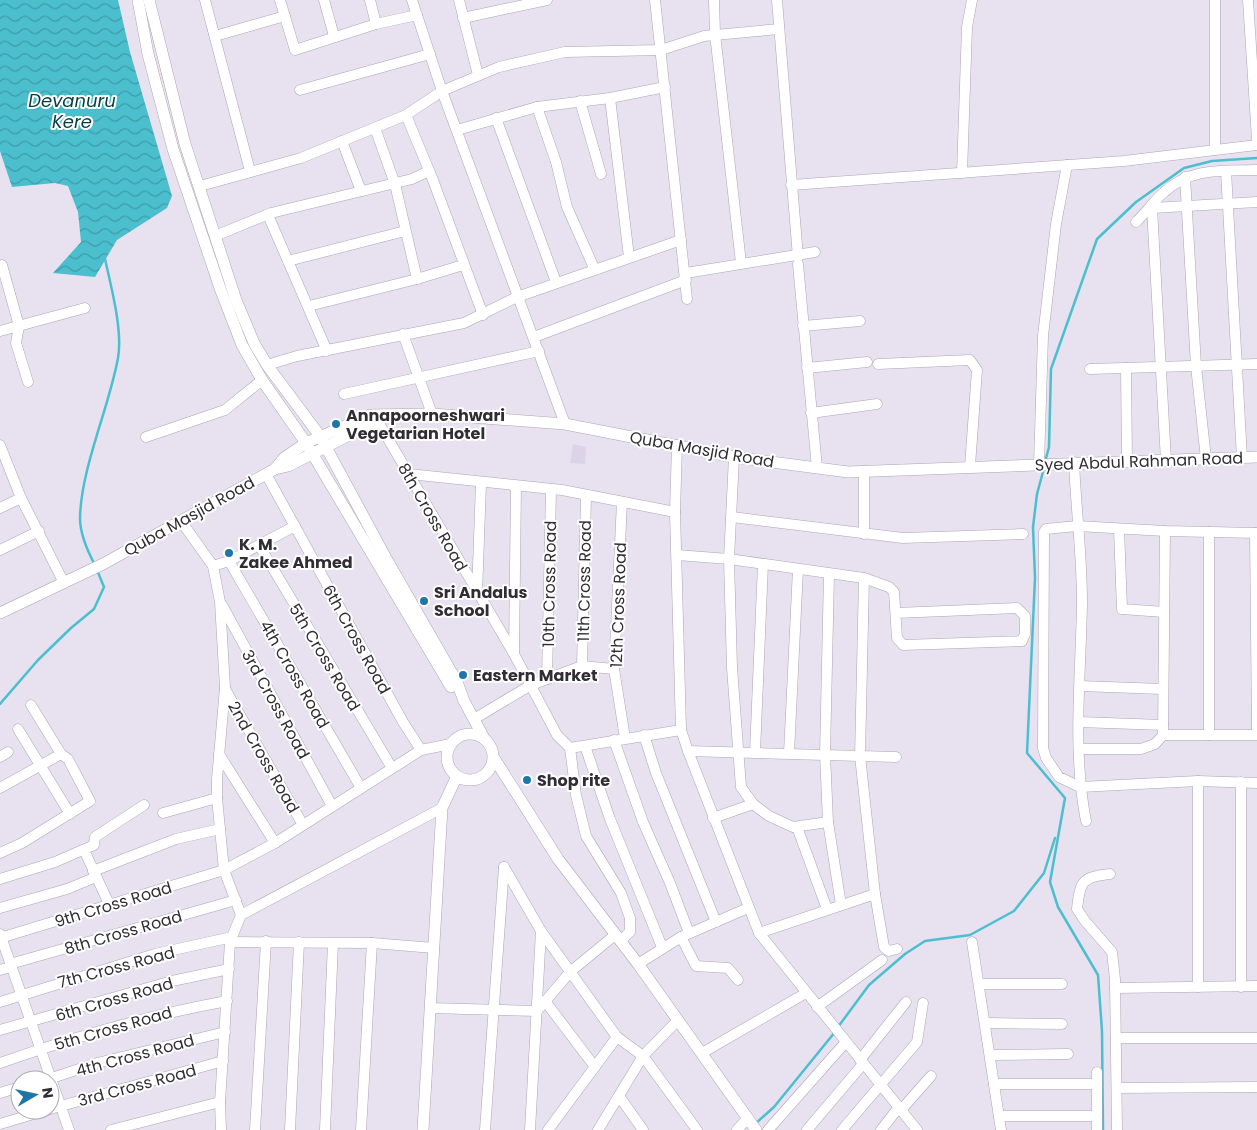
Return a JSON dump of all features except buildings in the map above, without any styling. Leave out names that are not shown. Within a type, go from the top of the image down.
[{"type":"street","points":[[138,0],[148,54],[173,149],[220,288],[242,345],[262,380],[306,443],[450,686],[464,701]]},
{"type":"street","points":[[149,0],[185,144],[200,186],[214,236],[254,343],[267,365],[323,441],[387,560],[457,682],[464,701],[484,738],[493,750],[494,758],[492,765],[483,776],[470,780],[457,776],[448,764],[447,757],[451,744]]},
{"type":"street","points":[[206,0],[250,171]]},
{"type":"street","points":[[280,0],[295,50],[334,36],[417,15]]},
{"type":"street","points":[[324,0],[334,36]]},
{"type":"street","points":[[370,0],[376,24]]},
{"type":"street","points":[[412,0],[442,91],[565,424]]},
{"type":"street","points":[[459,0],[478,74]]},
{"type":"street","points":[[463,18],[547,0]]},
{"type":"street","points":[[655,0],[687,299]]},
{"type":"street","points":[[714,0],[715,34],[741,263]]},
{"type":"street","points":[[777,0],[803,326],[817,468]]},
{"type":"street","points":[[962,173],[966,27],[972,0]]},
{"type":"street","points":[[1215,0],[1215,150]]},
{"type":"street","points":[[1248,0],[1257,138]]},
{"type":"street","points":[[215,36],[285,16]]},
{"type":"street","points":[[200,186],[301,158],[406,115],[442,91],[478,74],[565,52],[661,50],[715,34],[778,29]]},
{"type":"street","points":[[300,90],[430,54]]},
{"type":"street","points":[[457,130],[537,107],[610,98],[665,87]]},
{"type":"street","points":[[610,98],[629,257]]},
{"type":"street","points":[[580,101],[601,174]]},
{"type":"street","points":[[537,107],[556,162],[567,207],[594,268]]},
{"type":"street","points":[[406,115],[483,315]]},
{"type":"street","points":[[496,118],[556,282]]},
{"type":"street","points":[[375,128],[394,184],[417,279]]},
{"type":"street","points":[[342,141],[361,191]]},
{"type":"street","points":[[792,185],[1124,162],[1257,145]]},
{"type":"street","points":[[1039,464],[1043,336],[1056,224],[1067,165]]},
{"type":"street","points":[[1136,222],[1152,208],[1161,195],[1186,177],[1207,171],[1257,170]]},
{"type":"street","points":[[214,236],[268,215],[394,184],[412,179],[429,171]]},
{"type":"street","points":[[1226,171],[1242,458]]},
{"type":"street","points":[[1186,177],[1186,207],[1196,366],[1206,459]]},
{"type":"street","points":[[1152,208],[1257,202]]},
{"type":"street","points":[[1152,208],[1166,461]]},
{"type":"street","points":[[268,215],[309,306],[326,351]]},
{"type":"street","points":[[288,261],[405,231]]},
{"type":"street","points":[[267,365],[297,356],[464,323],[517,297],[556,282],[681,240]]},
{"type":"street","points":[[534,337],[686,277],[741,263],[798,260],[815,252]]},
{"type":"street","points":[[2,265],[19,326],[16,343],[28,382]]},
{"type":"street","points":[[309,306],[417,279],[463,265]]},
{"type":"street","points":[[0,331],[85,308]]},
{"type":"street","points":[[803,326],[860,321]]},
{"type":"street","points":[[403,334],[417,378],[432,414]]},
{"type":"street","points":[[344,394],[539,351]]},
{"type":"street","points":[[878,364],[970,360],[974,363],[977,370],[970,466]]},
{"type":"street","points":[[807,368],[867,362]]},
{"type":"street","points":[[1090,369],[1257,364]]},
{"type":"street","points":[[1126,368],[1126,461]]},
{"type":"street","points":[[146,437],[225,410],[262,380]]},
{"type":"street","points":[[811,413],[877,404]]},
{"type":"street","name":"Quba Masjid Road","points":[[64,583],[103,564],[271,471],[288,466],[312,453],[323,441],[370,415],[380,418],[432,414],[565,424],[734,457],[864,472],[1021,465]]},
{"type":"street","name":"8th Cross Road","points":[[380,418],[409,474],[477,594],[532,685],[557,735],[570,748]]},
{"type":"street","name":"Quba Masjid Road","points":[[271,471],[284,458],[306,443],[323,441]]},
{"type":"street","points":[[0,445],[21,498],[64,583],[0,613]]},
{"type":"street","points":[[677,446],[675,512],[681,730],[688,752],[759,933],[917,1130]]},
{"type":"street","name":"Syed Abdul Rahman Road","points":[[1021,465],[1166,461],[1257,456]]},
{"type":"street","points":[[734,457],[729,559],[737,751],[741,787],[753,804],[769,816],[792,827],[828,822]]},
{"type":"street","points":[[1068,463],[1077,526],[1082,599],[1079,750],[1080,787],[1086,821]]},
{"type":"street","name":"6th Cross Road","points":[[271,471],[295,526],[421,750]]},
{"type":"street","points":[[864,472],[864,534]]},
{"type":"street","points":[[409,474],[551,489],[675,512]]},
{"type":"street","points":[[477,594],[481,483]]},
{"type":"street","points":[[514,654],[516,486]]},
{"type":"street","name":"10th Cross Road","points":[[547,679],[551,489]]},
{"type":"street","name":"11th Cross Road","points":[[582,666],[586,496]]},
{"type":"street","points":[[0,508],[21,498]]},
{"type":"street","name":"12th Cross Road","points":[[622,502],[614,668],[619,739],[643,822],[670,883],[684,935],[696,966],[728,968],[735,974],[738,980]]},
{"type":"street","points":[[732,517],[903,538],[1023,534]]},
{"type":"street","points":[[181,520],[212,566],[220,602],[225,688],[217,798],[224,870],[241,915]]},
{"type":"street","points":[[212,566],[229,561],[295,526]]},
{"type":"street","points":[[1257,729],[1256,533],[1165,532],[1077,526],[1052,527],[1044,532],[1043,748],[1046,758],[1059,777],[1080,787],[1198,781],[1257,783]]},
{"type":"street","points":[[1119,529],[1122,609],[1164,612]]},
{"type":"street","points":[[0,550],[39,531]]},
{"type":"street","points":[[1079,750],[1141,749],[1155,744],[1163,730],[1165,532]]},
{"type":"street","points":[[1209,532],[1209,735]]},
{"type":"street","name":"5th Cross Road","points":[[259,545],[392,768]]},
{"type":"street","points":[[677,555],[729,559],[864,578],[891,590],[896,599],[896,613],[897,638],[904,645],[1022,641],[1026,634],[1025,616],[1017,608],[896,613]]},
{"type":"street","name":"4th Cross Road","points":[[229,561],[361,788]]},
{"type":"street","points":[[754,752],[763,564]]},
{"type":"street","points":[[789,754],[798,569]]},
{"type":"street","points":[[829,574],[826,754],[828,822],[841,905]]},
{"type":"street","points":[[864,578],[860,756],[875,894],[884,947],[889,951],[897,950]]},
{"type":"street","name":"3rd Cross Road","points":[[220,602],[332,806]]},
{"type":"street","points":[[474,719],[532,685],[582,666],[614,668]]},
{"type":"street","points":[[1080,686],[1162,689]]},
{"type":"street","name":"2nd Cross Road","points":[[225,688],[303,825]]},
{"type":"street","points":[[0,853],[22,843],[89,803],[90,799],[68,759],[61,754],[31,705]]},
{"type":"street","points":[[1079,722],[1209,735],[1257,735]]},
{"type":"street","points":[[18,729],[70,814]]},
{"type":"street","points":[[537,1011],[570,972],[617,938],[630,932],[630,918],[621,893],[586,836],[576,795],[570,748],[681,730]]},
{"type":"street","points":[[421,750],[451,744],[463,735],[470,733],[484,738]]},
{"type":"street","points":[[644,735],[656,773],[716,922]]},
{"type":"street","points":[[585,746],[610,819],[662,948]]},
{"type":"street","name":"9th Cross Road","points":[[0,936],[110,906],[224,870],[275,843],[421,750]]},
{"type":"street","points":[[688,752],[737,751],[896,757]]},
{"type":"street","points":[[0,788],[61,754]]},
{"type":"street","points":[[219,754],[275,843]]},
{"type":"street","points":[[494,758],[552,849],[638,964],[751,1123],[737,1130]]},
{"type":"street","points":[[414,1130],[423,1130],[442,808],[457,776]]},
{"type":"street","points":[[1198,781],[1198,987]]},
{"type":"street","points":[[1240,782],[1241,987]]},
{"type":"street","points":[[163,813],[217,798]]},
{"type":"street","points":[[713,818],[753,804]]},
{"type":"street","points":[[0,879],[55,862],[94,845],[95,837],[144,805]]},
{"type":"street","points":[[219,1130],[231,940],[241,915],[442,808]]},
{"type":"street","points":[[797,827],[827,909]]},
{"type":"street","points":[[0,908],[67,889],[95,874],[176,839],[220,829]]},
{"type":"street","points":[[84,850],[110,906]]},
{"type":"street","points":[[485,1130],[504,867],[541,931],[617,1037],[643,1056],[697,1130]]},
{"type":"street","points":[[1110,874],[1088,877],[1083,882],[1077,908],[1085,921],[1112,952],[1116,988],[1117,1130]]},
{"type":"street","points":[[759,933],[875,894]]},
{"type":"street","name":"8th Cross Road","points":[[0,970],[11,965],[236,900]]},
{"type":"street","points":[[638,964],[684,935],[748,908]]},
{"type":"street","points":[[530,1130],[541,931]]},
{"type":"street","points":[[0,936],[46,1070]]},
{"type":"street","name":"7th Cross Road","points":[[0,1002],[155,954],[231,940],[372,943],[434,948]]},
{"type":"street","points":[[255,1130],[266,941]]},
{"type":"street","points":[[290,1130],[299,942]]},
{"type":"street","points":[[972,942],[1002,1130]]},
{"type":"street","points":[[325,1130],[333,943]]},
{"type":"street","points":[[361,1130],[372,943]]},
{"type":"street","points":[[817,1007],[882,960]]},
{"type":"street","name":"6th Cross Road","points":[[0,1030],[31,1023],[172,981],[229,969]]},
{"type":"street","points":[[979,984],[1062,984]]},
{"type":"street","points":[[1116,988],[1257,986]]},
{"type":"street","points":[[702,1053],[806,993]]},
{"type":"street","name":"5th Cross Road","points":[[0,1063],[40,1049],[169,1012],[227,1001]]},
{"type":"street","points":[[545,1001],[594,1067]]},
{"type":"street","points":[[807,1130],[906,1002]]},
{"type":"street","points":[[842,1130],[879,1084],[917,1042],[922,1003]]},
{"type":"street","points":[[430,1008],[493,1008],[537,1011]]},
{"type":"street","points":[[598,1130],[643,1056],[678,1020]]},
{"type":"street","points":[[986,1023],[1062,1024]]},
{"type":"street","name":"4th Cross Road","points":[[60,1075],[97,1063],[225,1032]]},
{"type":"street","points":[[548,1130],[617,1037]]},
{"type":"street","points":[[1116,1038],[1257,1038]]},
{"type":"street","points":[[768,1130],[844,1040]]},
{"type":"street","points":[[990,1055],[1068,1054]]},
{"type":"street","name":"3rd Cross Road","points":[[62,1106],[223,1061]]},
{"type":"street","points":[[1097,1072],[1097,1130]]},
{"type":"street","points":[[881,1130],[931,1076]]},
{"type":"street","points":[[994,1084],[1097,1084]]},
{"type":"street","points":[[1117,1088],[1257,1087]]},
{"type":"street","points":[[619,1096],[643,1130]]},
{"type":"street","points":[[60,1102],[69,1130]]},
{"type":"street","points":[[111,1130],[220,1102]]},
{"type":"street","points":[[999,1116],[1097,1116]]},
{"type":"street","name":"3rd Cross Road","points":[[0,1124],[14,1120]]},
{"type":"shaded area","points":[[573,444],[586,447],[585,464],[570,463]]},
{"type":"water","name":"Devanuru Kere","points":[[0,0],[118,0],[130,52],[172,196],[167,208],[117,240],[95,277],[53,273],[81,242],[78,212],[68,186],[55,183],[12,187],[0,151]]},
{"type":"waterway","points":[[1045,462],[1049,447],[1051,369],[1097,239],[1136,202],[1184,168],[1212,161],[1257,158]]},
{"type":"waterway","points":[[95,565],[81,530],[82,499],[90,459],[114,377],[119,347],[116,309],[105,259]]},
{"type":"waterway","points":[[1044,468],[1037,494],[1033,527],[1035,578],[1027,753],[1065,798],[1050,882],[1058,907],[1098,975],[1102,1031],[1103,1130]]},
{"type":"waterway","points":[[0,704],[38,660],[94,609],[104,587],[97,570]]},
{"type":"waterway","points":[[838,1027],[869,985],[905,954],[925,941],[970,935],[1014,911],[1044,873],[1055,838]]},
{"type":"waterway","points":[[755,1124],[774,1107],[835,1032]]},
{"type":"place","name":"Annapoorneshwari Vegetarian Hotel","points":[[336,424]]},
{"type":"place","name":"K. M. Zakee Ahmed","points":[[229,553]]},
{"type":"place","name":"Sri Andalus School","points":[[424,601]]},
{"type":"place","name":"Eastern Market","points":[[463,675]]},
{"type":"place","name":"Shop rite","points":[[527,780]]}]
